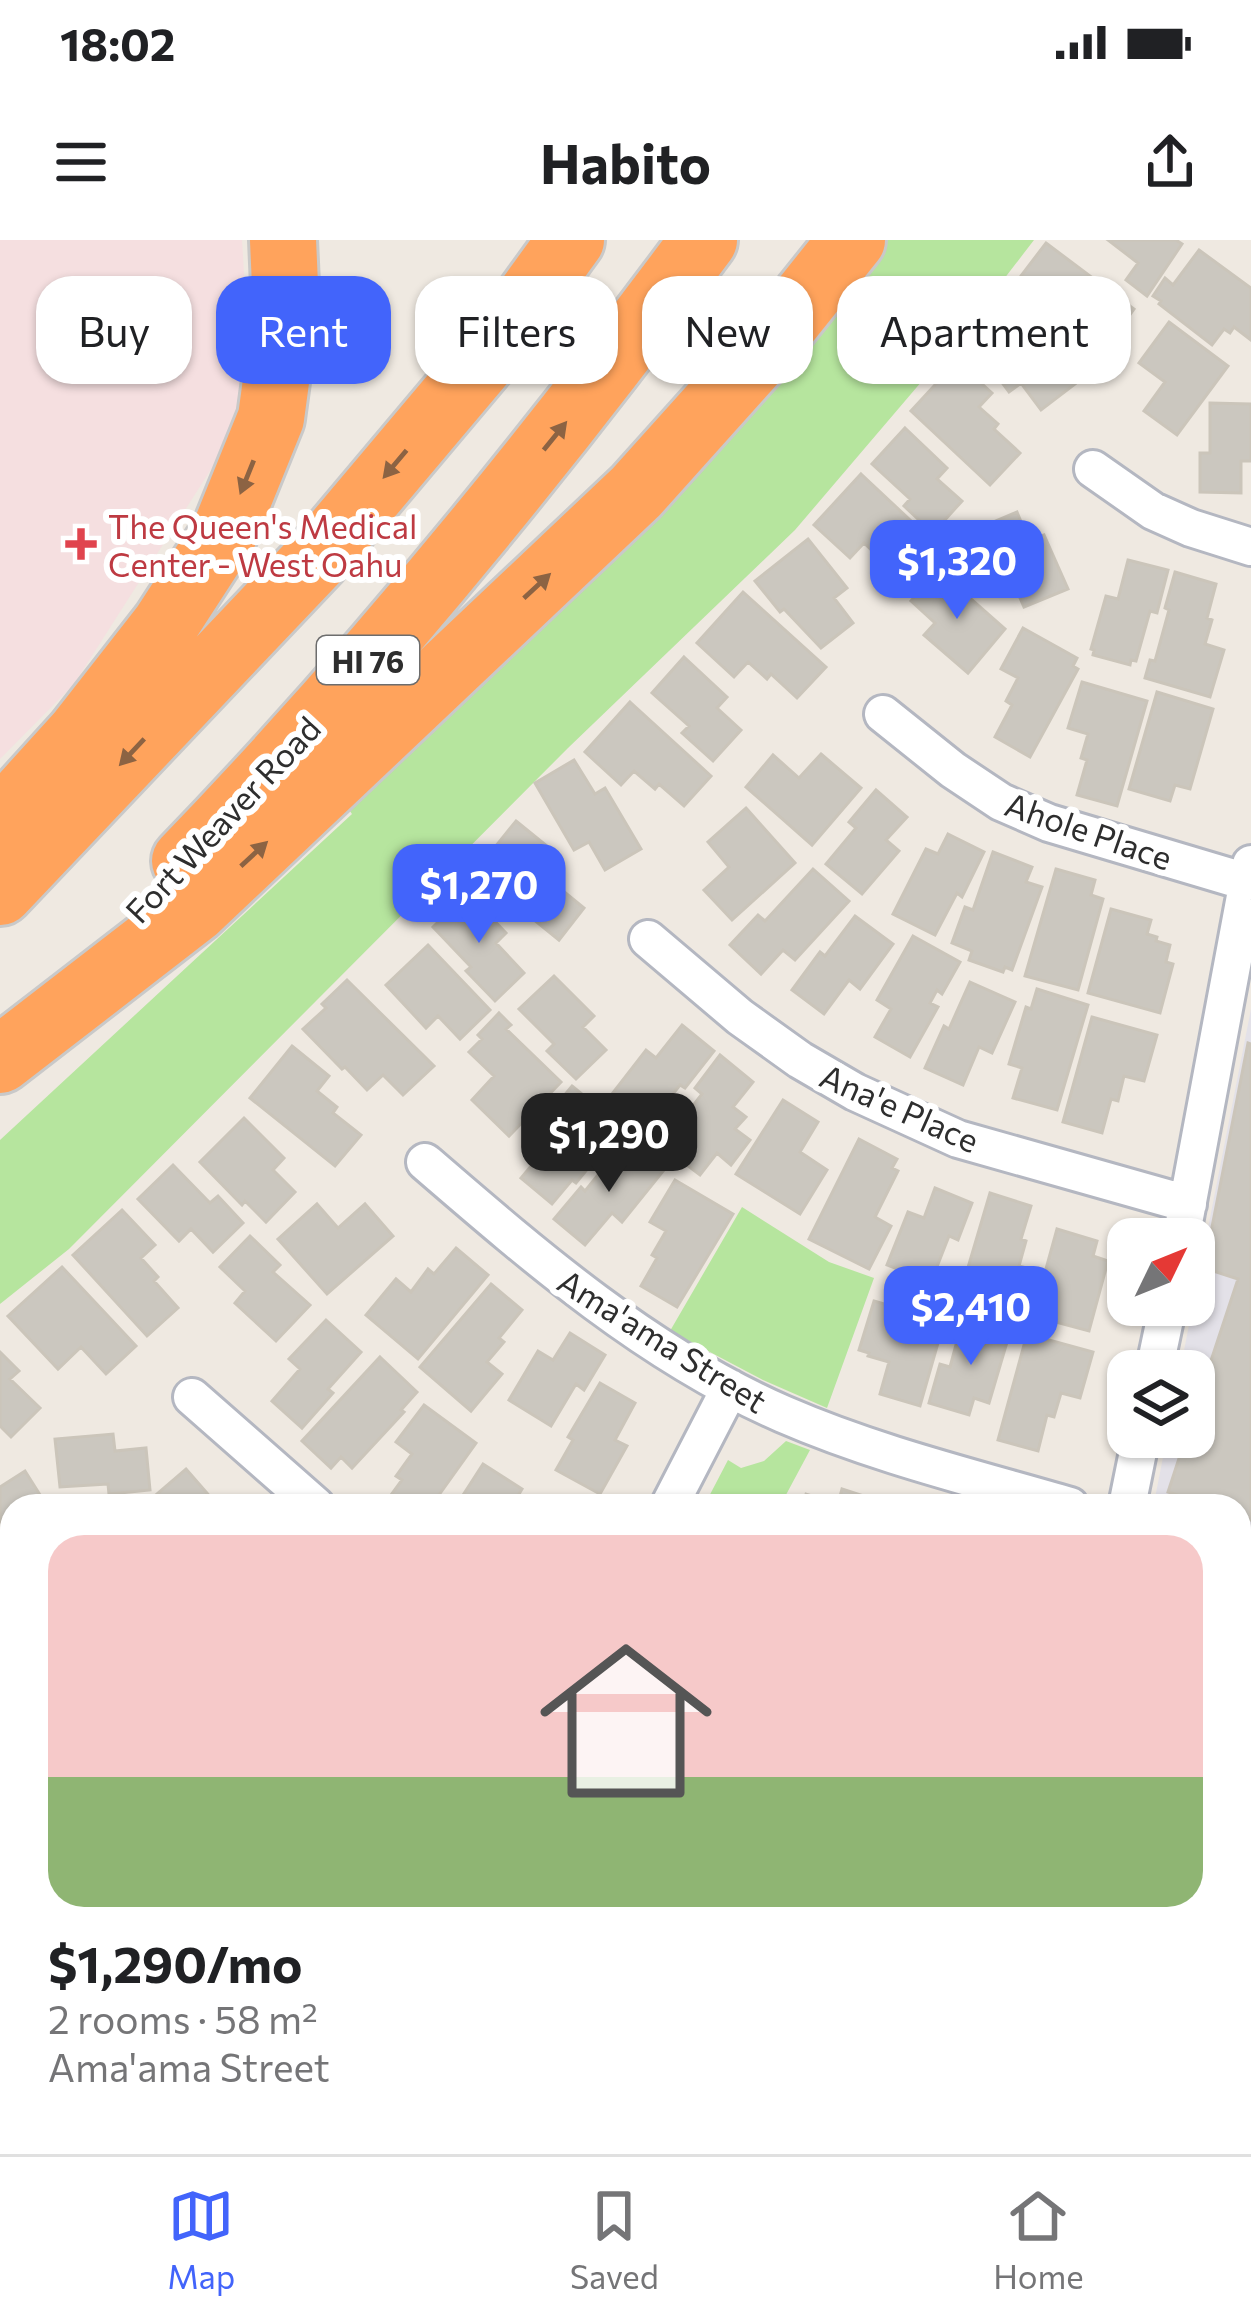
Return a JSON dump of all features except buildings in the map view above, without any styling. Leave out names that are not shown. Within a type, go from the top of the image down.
[{"type":"highway","points":[[0,822],[79,735],[165,625],[224,533],[271,418],[281,344],[284,240]]},
{"type":"highway","points":[[0,892],[316,559],[487,356],[571,240]]},
{"type":"highway","name":"Fort Weaver Road","points":[[0,1057],[243,801],[430,591],[594,388],[704,240]]},
{"type":"highway","points":[[0,1057],[194,910],[636,492],[768,345],[852,240]]},
{"type":"street","points":[[1093,469],[1153,512],[1251,547]]},
{"type":"street","name":"Ahole Place","points":[[883,714],[1001,802],[1049,824],[1249,873]]},
{"type":"street","points":[[1186,1218],[1249,873]]},
{"type":"street","name":"Ana'e Place","points":[[648,940],[740,1017],[855,1092],[958,1139],[1177,1218]]},
{"type":"street","name":"Ama'ama Street","points":[[424,1162],[594,1302],[730,1388],[863,1445],[1029,1494]]},
{"type":"street","points":[[675,1494],[730,1388]]},
{"type":"street","points":[[192,1397],[302,1494]]},
{"type":"street","points":[[1129,1494],[1137,1458]]},
{"type":"shaded area","name":"The Queen's Medical Center - West Oahu","points":[[0,240],[242,240],[244,276],[216,276],[216,384],[251,384],[252,405],[74,684],[0,759]]},
{"type":"shaded area","points":[[1251,1009],[1251,1494],[1156,1494],[1163,1458],[1215,1458],[1215,1350],[1184,1350],[1189,1326],[1215,1326],[1215,1218],[1210,1218]]},
{"type":"green space","points":[[886,240],[1034,240],[1006,276],[858,276]]},
{"type":"green space","points":[[837,302],[837,384],[919,384],[795,530],[568,748],[69,1249],[0,1304],[0,1140],[352,814],[345,804],[763,384],[813,384],[813,332]]},
{"type":"green space","points":[[742,1207],[829,1262],[874,1278],[827,1408],[670,1331]]},
{"type":"green space","points":[[786,1441],[810,1450],[786,1494],[710,1494],[728,1460],[741,1468],[764,1461]]},
{"type":"place","name":"The Queen's Medical Center - West Oahu","points":[[81,544]]}]
